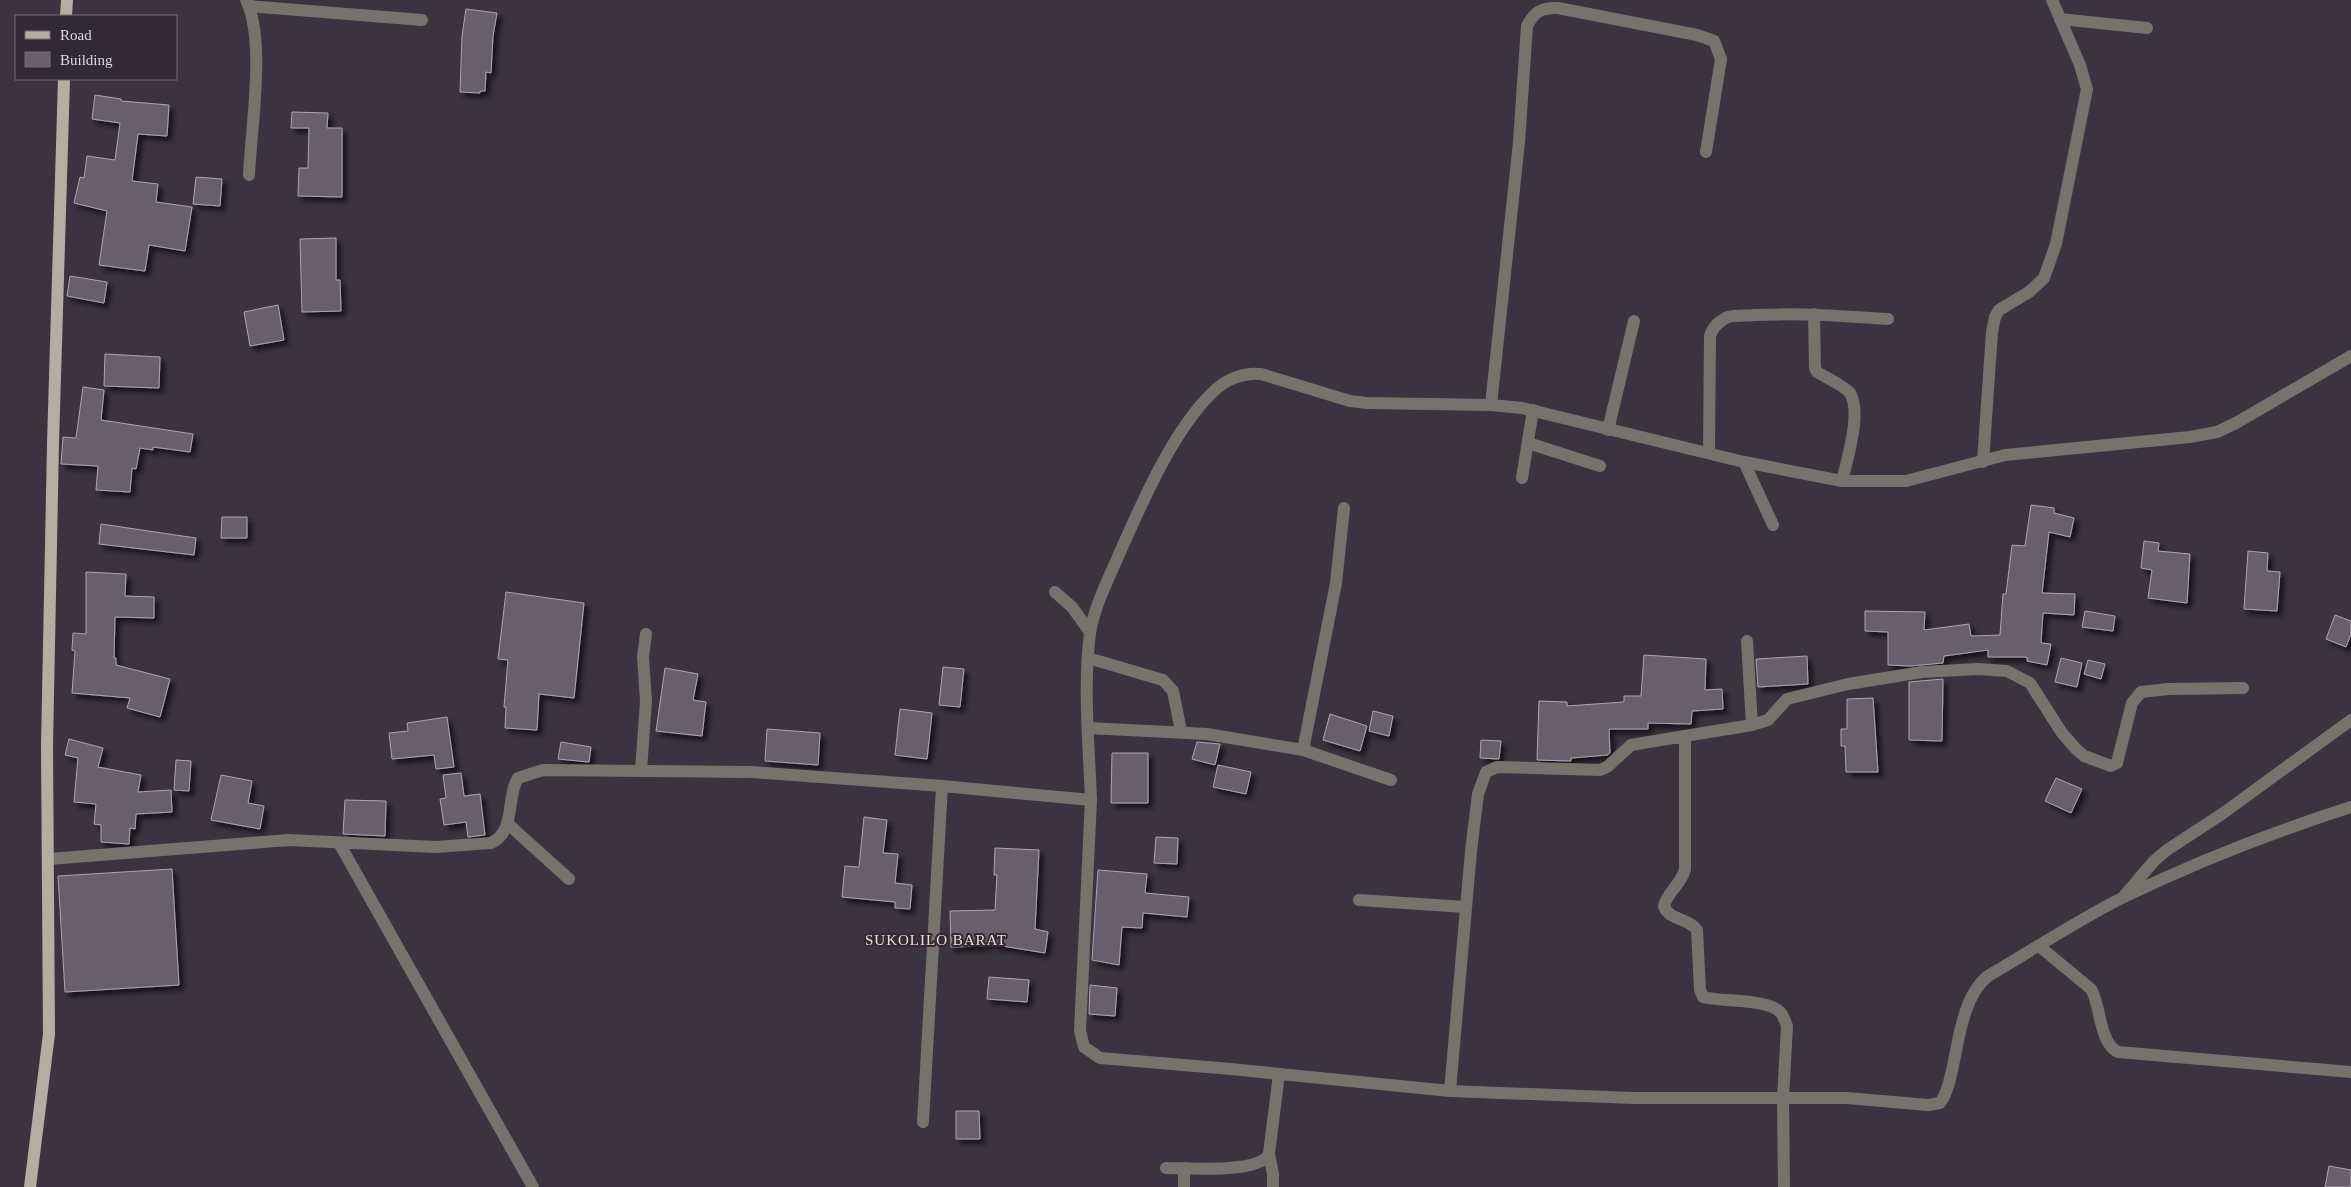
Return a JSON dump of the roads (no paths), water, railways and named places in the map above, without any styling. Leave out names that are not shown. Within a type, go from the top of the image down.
[{"type":"main road","points":[[66,15],[67,0]]},
{"type":"main road","points":[[30,1187],[49,1034],[47,746],[52,443],[64,80]]},
{"type":"street","points":[[1983,462],[1992,332],[1995,317],[2003,306],[2029,292],[2044,278],[2060,226],[2088,88],[2052,0]]},
{"type":"street","points":[[249,175],[256,51],[254,20],[247,3],[422,20]]},
{"type":"street","points":[[1491,405],[1513,204],[1527,26],[1534,14],[1543,8],[1558,8],[1697,35],[1714,41],[1721,59],[1706,152]]},
{"type":"street","points":[[2060,20],[2147,28]]},
{"type":"street","points":[[1814,314],[1815,368],[1817,372],[1847,390],[1852,402],[1852,431],[1842,481]]},
{"type":"street","points":[[1710,452],[1710,336],[1714,326],[1730,317],[1814,314],[1888,319]]},
{"type":"street","points":[[1608,430],[1634,321]]},
{"type":"street","points":[[2351,356],[2236,423],[2216,432],[2190,437],[2006,455],[1906,481],[1842,481],[1744,462],[1710,452],[1608,430],[1533,410],[1491,405],[1367,404],[1261,374],[1247,374],[1232,379],[1212,393],[1189,420],[1159,470],[1111,573],[1090,632],[1088,728],[1091,800],[1080,1031],[1084,1047],[1089,1053],[1100,1058],[1117,1061],[1279,1074],[1450,1092],[1634,1098],[1847,1098],[1928,1105],[1940,1103],[1945,1095],[1958,1041],[1977,988],[1988,976],[2121,898],[2204,861],[2291,826],[2351,808]]},
{"type":"street","points":[[1522,478],[1533,410]]},
{"type":"street","points":[[1528,443],[1600,466]]},
{"type":"street","points":[[1744,462],[1773,525]]},
{"type":"street","points":[[1303,750],[1336,583],[1344,508]]},
{"type":"street","points":[[1055,592],[1072,607],[1090,632]]},
{"type":"street","points":[[641,770],[646,701],[643,657],[646,634]]},
{"type":"street","points":[[1747,641],[1752,725]]},
{"type":"street","points":[[1088,658],[1163,680],[1173,691],[1181,731]]},
{"type":"street","points":[[1450,1092],[1465,906],[1478,794],[1482,780],[1489,770],[1497,767],[1600,770],[1608,767],[1631,745],[1752,725],[1772,717],[1782,702],[1787,699],[1848,684],[1922,672],[1978,669],[2007,671],[2030,683],[2076,749],[2084,756],[2111,766],[2117,763],[2132,703],[2141,692],[2168,689],[2243,688]]},
{"type":"street","points":[[2121,898],[2154,861],[2167,850],[2222,814],[2351,720]]},
{"type":"street","points":[[1088,728],[1181,731],[1303,750],[1391,780]]},
{"type":"street","points":[[1685,736],[1685,869],[1681,882],[1666,899],[1664,906],[1667,913],[1689,922],[1697,930],[1700,990],[1704,998],[1766,1005],[1781,1012],[1786,1026],[1783,1099],[1784,1187]]},
{"type":"street","points":[[49,859],[289,840],[436,847],[491,843],[497,840],[508,824],[514,786],[522,776],[543,770],[751,772],[942,786],[1091,800]]},
{"type":"street","points":[[923,1122],[942,786]]},
{"type":"street","points":[[508,824],[570,878]]},
{"type":"street","points":[[339,843],[533,1187]]},
{"type":"street","points":[[1359,900],[1465,906]]},
{"type":"street","points":[[2039,946],[2091,989],[2096,997],[2106,1041],[2118,1052],[2351,1072]]},
{"type":"street","points":[[1273,1187],[1273,1174],[1269,1154],[1279,1074]]},
{"type":"street","points":[[1166,1168],[1240,1168],[1264,1161],[1269,1154]]},
{"type":"street","points":[[1184,1168],[1184,1187]]},
{"type":"district","name":"SUKOLILO BARAT","points":[[936,940]]}]
